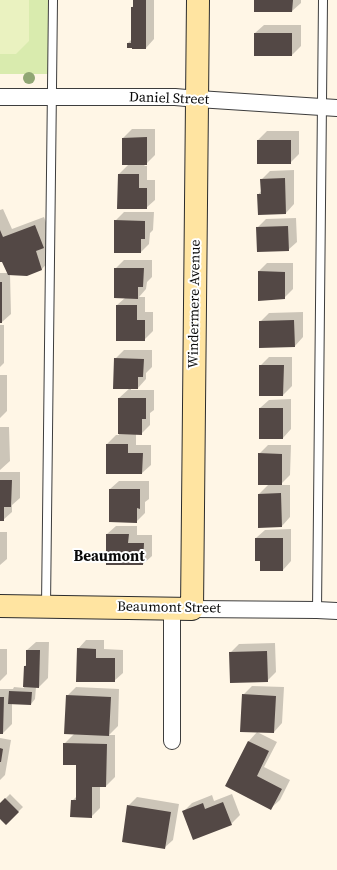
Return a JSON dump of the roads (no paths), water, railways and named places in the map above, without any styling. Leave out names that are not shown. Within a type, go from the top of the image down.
[{"type":"street","name":"Windermere Avenue","points":[[182,608],[198,100],[198,0]]},
{"type":"street","name":"Daniel Street","points":[[0,97],[175,97],[198,100],[330,108]]},
{"type":"street","name":"Beaumont Street","points":[[0,606],[337,610]]},
{"type":"street","points":[[172,741],[182,608]]},
{"type":"lane","points":[[46,607],[53,0]]},
{"type":"lane","points":[[316,610],[330,108],[323,0]]},
{"type":"district","name":"Beaumont","points":[[109,557]]}]
